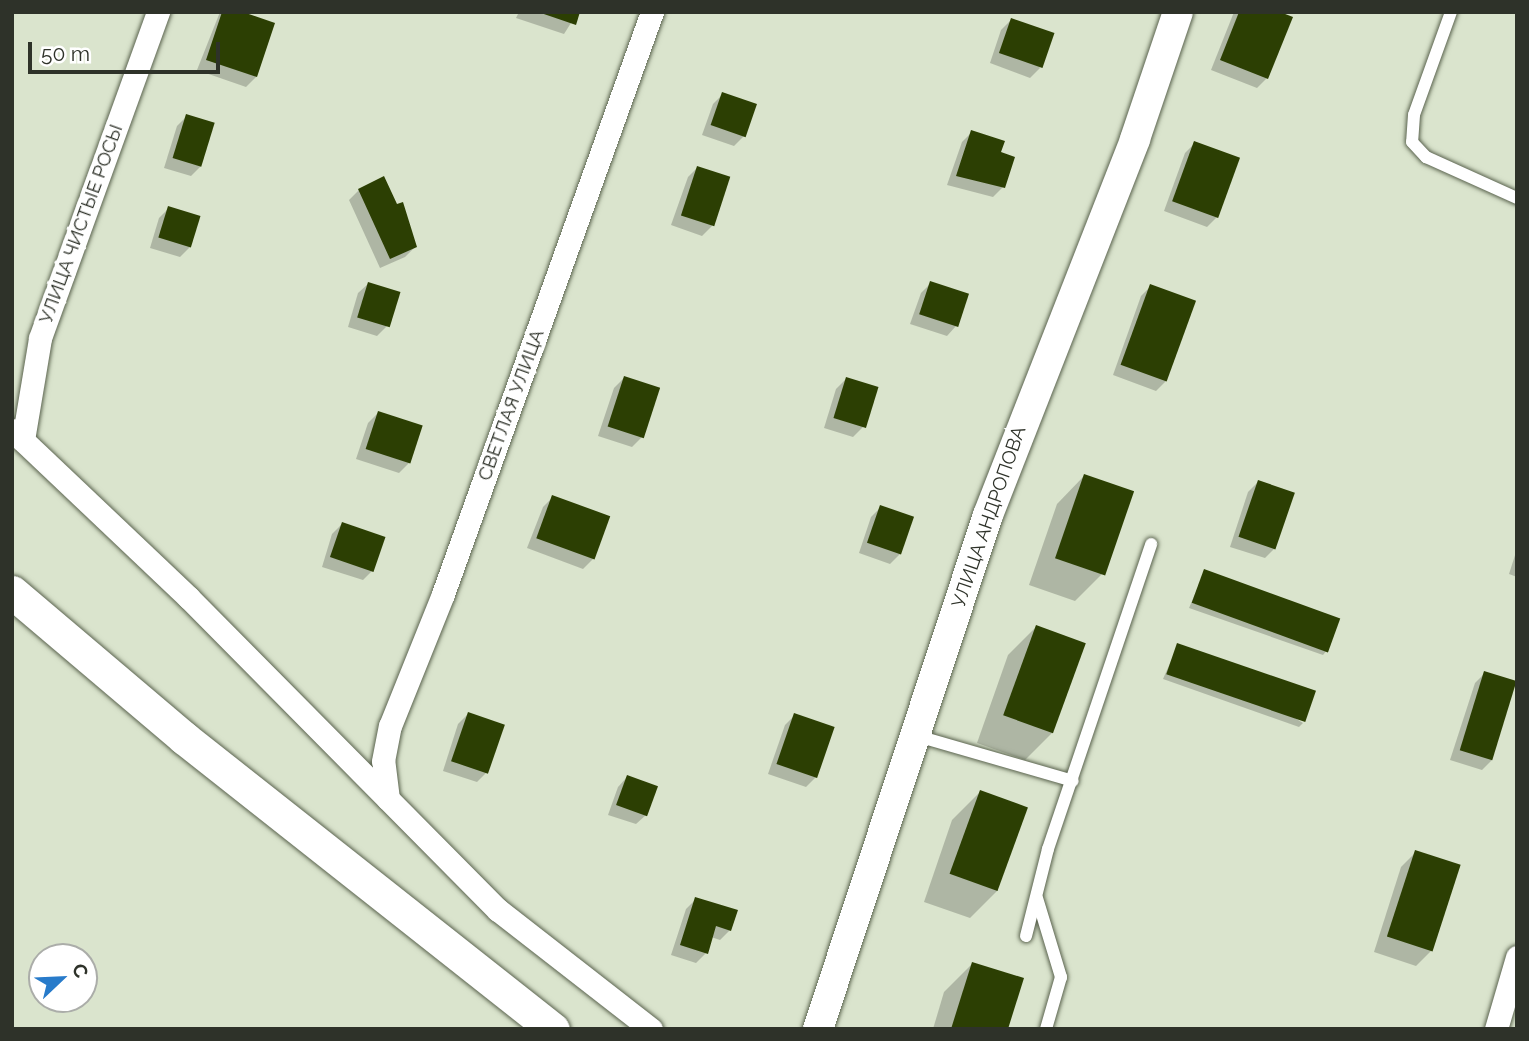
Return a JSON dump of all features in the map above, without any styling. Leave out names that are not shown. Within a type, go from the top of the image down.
[{"type":"main road","points":[[12,592],[184,738],[553,1029]]},
{"type":"street","name":"УЛИЦА ЧИСТЫЕ РОСЫ","points":[[18,435],[40,338],[158,12]]},
{"type":"street","name":"СВЕТЛАЯ УЛИЦА","points":[[388,799],[383,761],[390,726],[451,570],[652,12]]},
{"type":"street","name":"УЛИЦА АНДРОПОВА","points":[[818,1029],[988,515],[1135,139],[1178,12]]},
{"type":"street","points":[[18,435],[188,597],[498,910],[651,1029]]},
{"type":"street","points":[[1496,1029],[1517,957]]},
{"type":"lane","points":[[1451,12],[1414,115],[1412,142],[1426,157],[1517,198]]},
{"type":"lane","points":[[1026,936],[1048,849],[1152,544]]},
{"type":"lane","points":[[917,736],[1073,781]]},
{"type":"lane","points":[[1037,898],[1061,977],[1046,1029]]},
{"type":"building","points":[[222,12],[243,12],[275,23],[257,77],[206,60]]},
{"type":"building","points":[[538,12],[580,12],[576,25]]},
{"type":"building","points":[[1239,12],[1280,12],[1293,17],[1268,79],[1220,60]]},
{"type":"building","points":[[1011,18],[1054,33],[1042,68],[999,53]]},
{"type":"building","points":[[722,92],[757,104],[746,137],[711,125]]},
{"type":"building","points":[[186,114],[215,123],[201,167],[173,158]]},
{"type":"building","points":[[971,130],[1005,141],[1001,152],[1015,157],[1005,188],[956,176]]},
{"type":"building","points":[[1194,141],[1240,158],[1218,218],[1172,201]]},
{"type":"building","points":[[697,166],[730,177],[714,226],[681,215]]},
{"type":"building","points":[[384,176],[397,204],[403,202],[417,247],[390,259],[358,189]]},
{"type":"building","points":[[168,206],[201,216],[191,247],[158,238]]},
{"type":"building","points":[[930,281],[969,294],[958,327],[919,314]]},
{"type":"building","points":[[368,282],[401,292],[390,327],[357,317]]},
{"type":"building","points":[[1150,284],[1196,301],[1167,382],[1121,365]]},
{"type":"building","points":[[624,376],[660,388],[644,438],[608,426]]},
{"type":"building","points":[[846,377],[879,387],[866,428],[833,418]]},
{"type":"building","points":[[378,411],[423,426],[410,464],[366,449]]},
{"type":"building","points":[[1084,474],[1134,491],[1105,575],[1055,558]]},
{"type":"building","points":[[1258,480],[1295,493],[1275,549],[1238,537]]},
{"type":"building","points":[[552,495],[610,516],[595,559],[536,538]]},
{"type":"building","points":[[880,505],[914,517],[901,555],[867,543]]},
{"type":"building","points":[[342,522],[385,537],[373,572],[330,557]]},
{"type":"building","points":[[1204,569],[1340,619],[1328,652],[1192,603]]},
{"type":"building","points":[[1036,625],[1086,643],[1053,733],[1003,715]]},
{"type":"building","points":[[1177,643],[1316,691],[1305,722],[1166,674]]},
{"type":"building","points":[[1484,671],[1517,681],[1492,760],[1460,750]]},
{"type":"building","points":[[468,712],[505,725],[488,774],[451,761]]},
{"type":"building","points":[[794,713],[835,727],[817,778],[776,764]]},
{"type":"building","points":[[627,775],[658,786],[647,816],[616,805]]},
{"type":"building","points":[[980,790],[1028,807],[997,891],[950,874]]},
{"type":"building","points":[[1415,850],[1461,865],[1433,951],[1387,937]]},
{"type":"building","points":[[695,897],[738,910],[731,931],[716,926],[708,954],[680,945]]},
{"type":"building","points":[[972,962],[1024,978],[1008,1029],[951,1029]]}]
